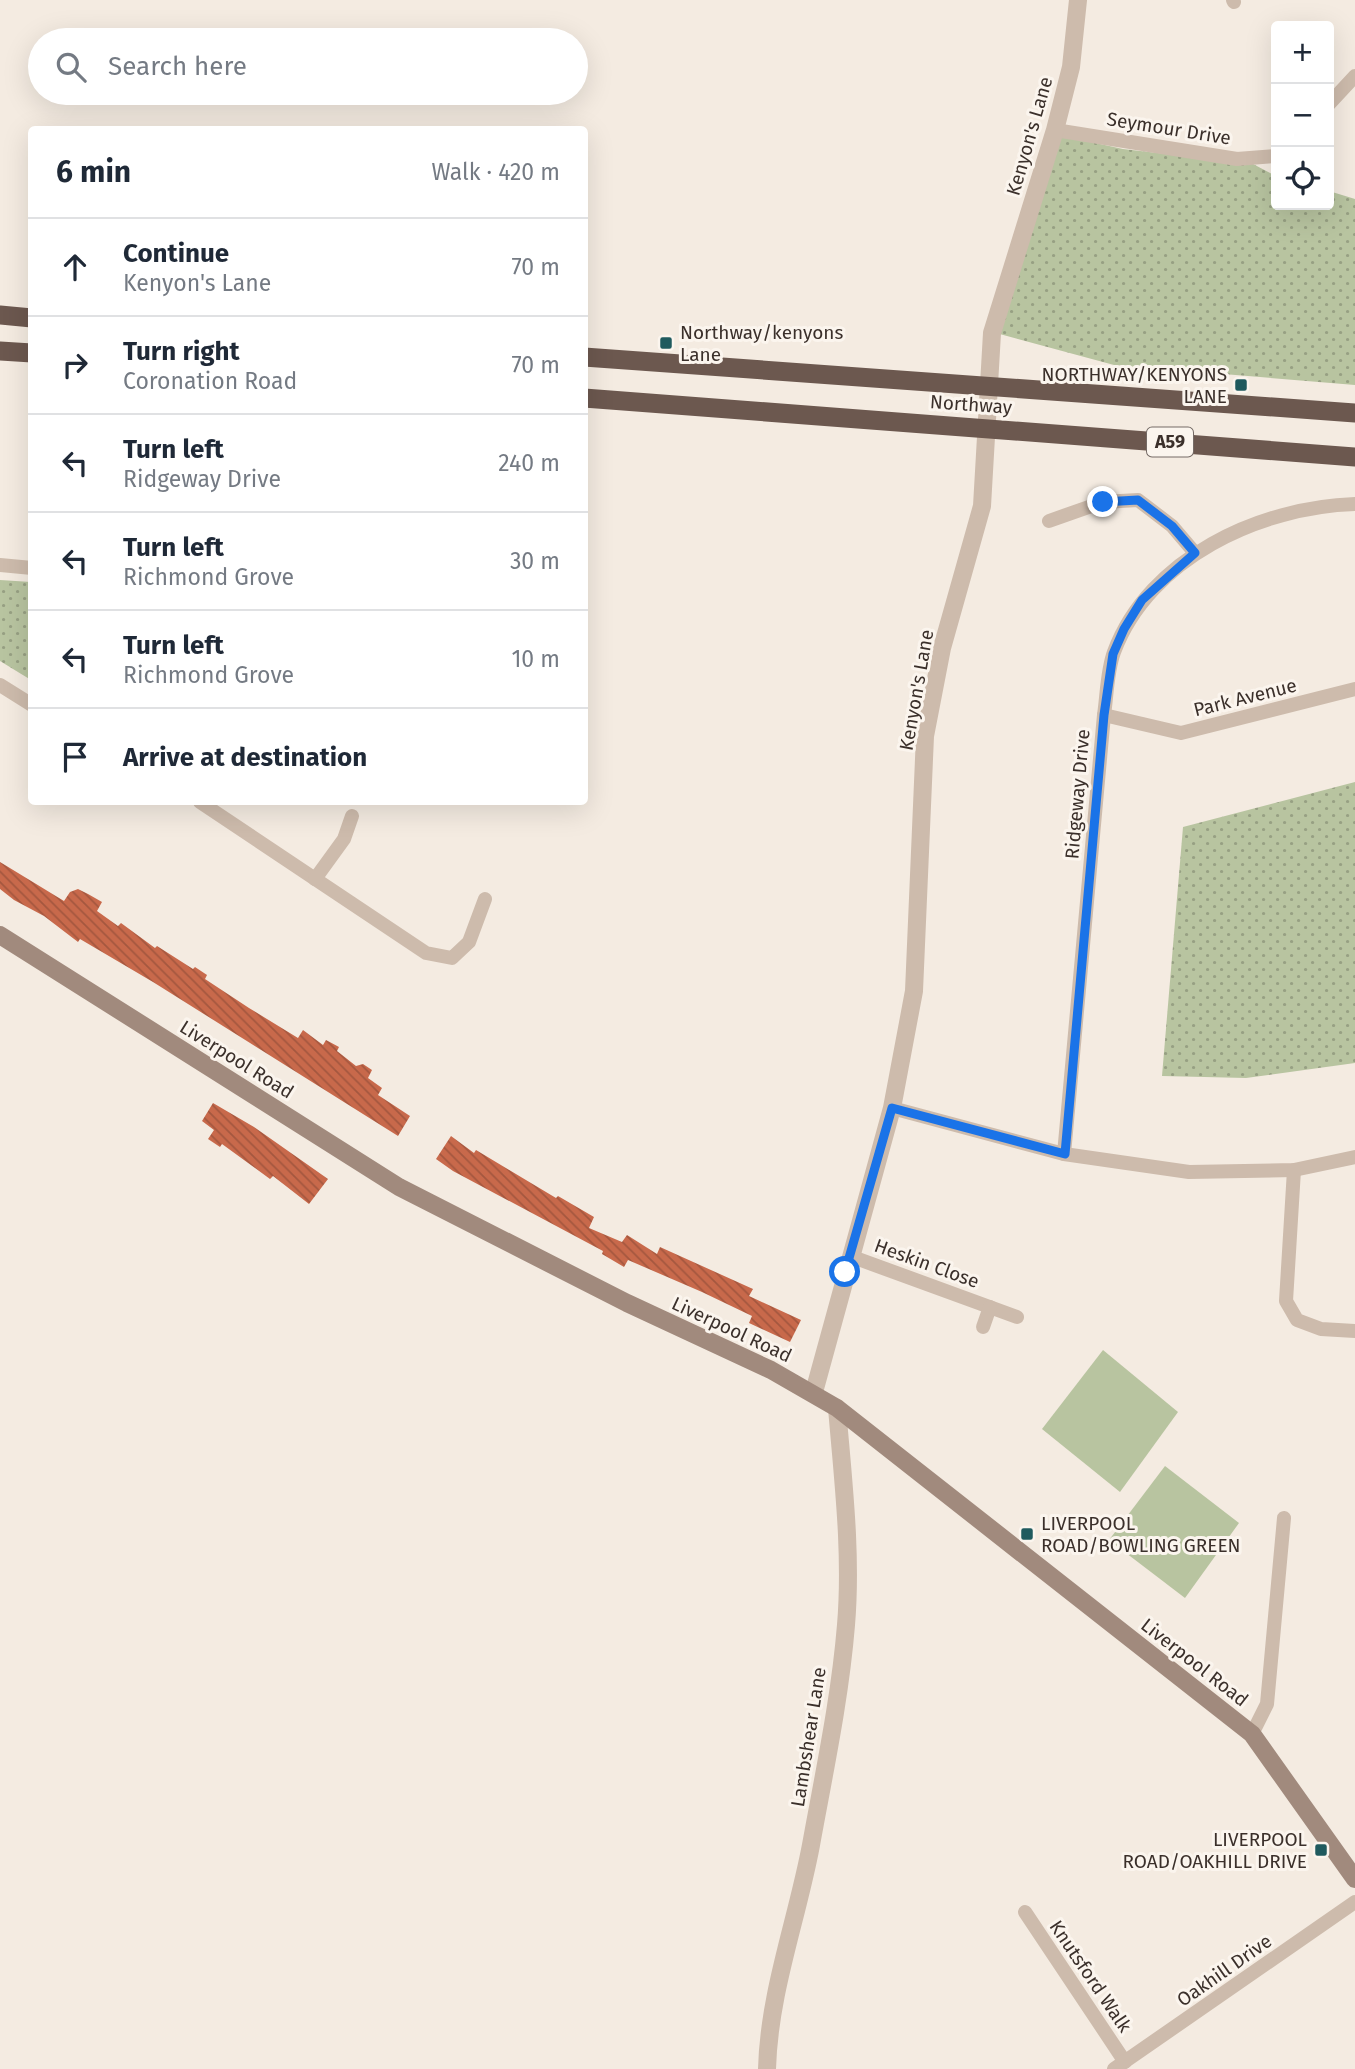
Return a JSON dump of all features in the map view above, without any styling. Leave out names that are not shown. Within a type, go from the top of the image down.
[{"type":"highway","points":[[0,315],[28,318]]},
{"type":"highway","points":[[0,351],[28,353]]},
{"type":"highway","name":"Northway","points":[[588,357],[1355,413]]},
{"type":"highway","name":"Northway","points":[[588,398],[1355,457]]},
{"type":"main road","name":"Liverpool Road","points":[[0,935],[399,1187],[569,1275],[814,1392],[837,1408],[1252,1734],[1355,1878]]},
{"type":"street","name":"Kenyon's Lane","points":[[814,1392],[892,1108],[914,991],[925,736],[942,648],[978,526],[987,386],[997,314],[1055,130],[1070,67],[1078,0]]},
{"type":"street","points":[[1334,99],[1355,76]]},
{"type":"street","name":"Seymour Drive","points":[[1055,130],[1237,159],[1271,156]]},
{"type":"street","points":[[1049,521],[1103,502],[1138,500],[1172,526],[1195,553]]},
{"type":"street","name":"Ridgeway Drive","points":[[1065,1154],[1104,715],[1113,654],[1124,629],[1142,600],[1195,553],[1262,523],[1330,505],[1355,505]]},
{"type":"street","points":[[0,565],[28,568]]},
{"type":"street","points":[[0,685],[28,702]]},
{"type":"street","name":"Park Avenue","points":[[1104,715],[1181,733],[1355,689]]},
{"type":"street","points":[[204,805],[426,953],[452,958],[469,942],[485,899]]},
{"type":"street","points":[[315,879],[344,839],[352,816]]},
{"type":"street","points":[[892,1108],[1065,1154],[1189,1172],[1294,1170],[1355,1157]]},
{"type":"street","points":[[1294,1170],[1286,1301],[1297,1320],[1321,1329],[1355,1331]]},
{"type":"street","name":"Heskin Close","points":[[850,1256],[1017,1317]]},
{"type":"street","name":"Heskin Close","points":[[983,1327],[990,1307]]},
{"type":"street","name":"Lambshear Lane","points":[[767,2069],[772,2010],[810,1849],[838,1693],[846,1625],[848,1570],[837,1408]]},
{"type":"street","points":[[1252,1734],[1267,1704],[1284,1518]]},
{"type":"street","name":"Oakhill Drive","points":[[1120,2065],[1355,1902]]},
{"type":"street","name":"Knutsford Walk","points":[[1025,1912],[1120,2065]]},
{"type":"green space","points":[[1059,135],[1123,149],[1253,164],[1271,173],[1271,210],[1334,210],[1334,193],[1355,199],[1355,385],[1114,365],[996,333]]},
{"type":"green space","points":[[0,580],[28,582],[28,678],[0,661]]},
{"type":"green space","points":[[1355,782],[1355,1063],[1246,1078],[1162,1076],[1183,827]]},
{"type":"green space","points":[[1103,1350],[1178,1412],[1120,1492],[1042,1429]]},
{"type":"green space","points":[[1165,1466],[1239,1523],[1185,1598],[1109,1540]]},
{"type":"building","points":[[0,862],[64,901],[70,892],[78,889],[88,894],[102,902],[97,911],[118,926],[121,923],[155,948],[157,946],[193,969],[195,967],[207,975],[205,979],[298,1038],[303,1030],[323,1045],[326,1040],[339,1047],[337,1051],[356,1066],[363,1064],[372,1070],[368,1078],[382,1088],[378,1095],[410,1116],[398,1136],[153,982],[80,939],[78,942],[44,916],[14,900],[0,889]]},
{"type":"building","points":[[213,1103],[254,1127],[328,1179],[309,1204],[273,1176],[270,1179],[222,1144],[220,1147],[208,1139],[214,1130],[202,1121]]},
{"type":"building","points":[[451,1136],[474,1153],[476,1150],[556,1198],[558,1196],[594,1217],[589,1228],[622,1242],[627,1235],[657,1254],[660,1247],[753,1289],[749,1296],[801,1320],[790,1342],[749,1323],[752,1316],[702,1292],[628,1260],[624,1267],[602,1254],[603,1251],[453,1171],[436,1159]]},
{"type":"place","name":"Northway/kenyons Lane","points":[[666,343]]},
{"type":"place","name":"NORTHWAY/KENYONS LANE","points":[[1241,385]]},
{"type":"place","name":"LIVERPOOL ROAD/BOWLING GREEN","points":[[1027,1534]]},
{"type":"place","name":"LIVERPOOL ROAD/OAKHILL DRIVE","points":[[1321,1850]]},
{"type":"route","points":[[845,1272],[892,1108],[1065,1154],[1104,715],[1113,654],[1124,629],[1142,600],[1195,553],[1172,526],[1138,500],[1103,502]]}]
